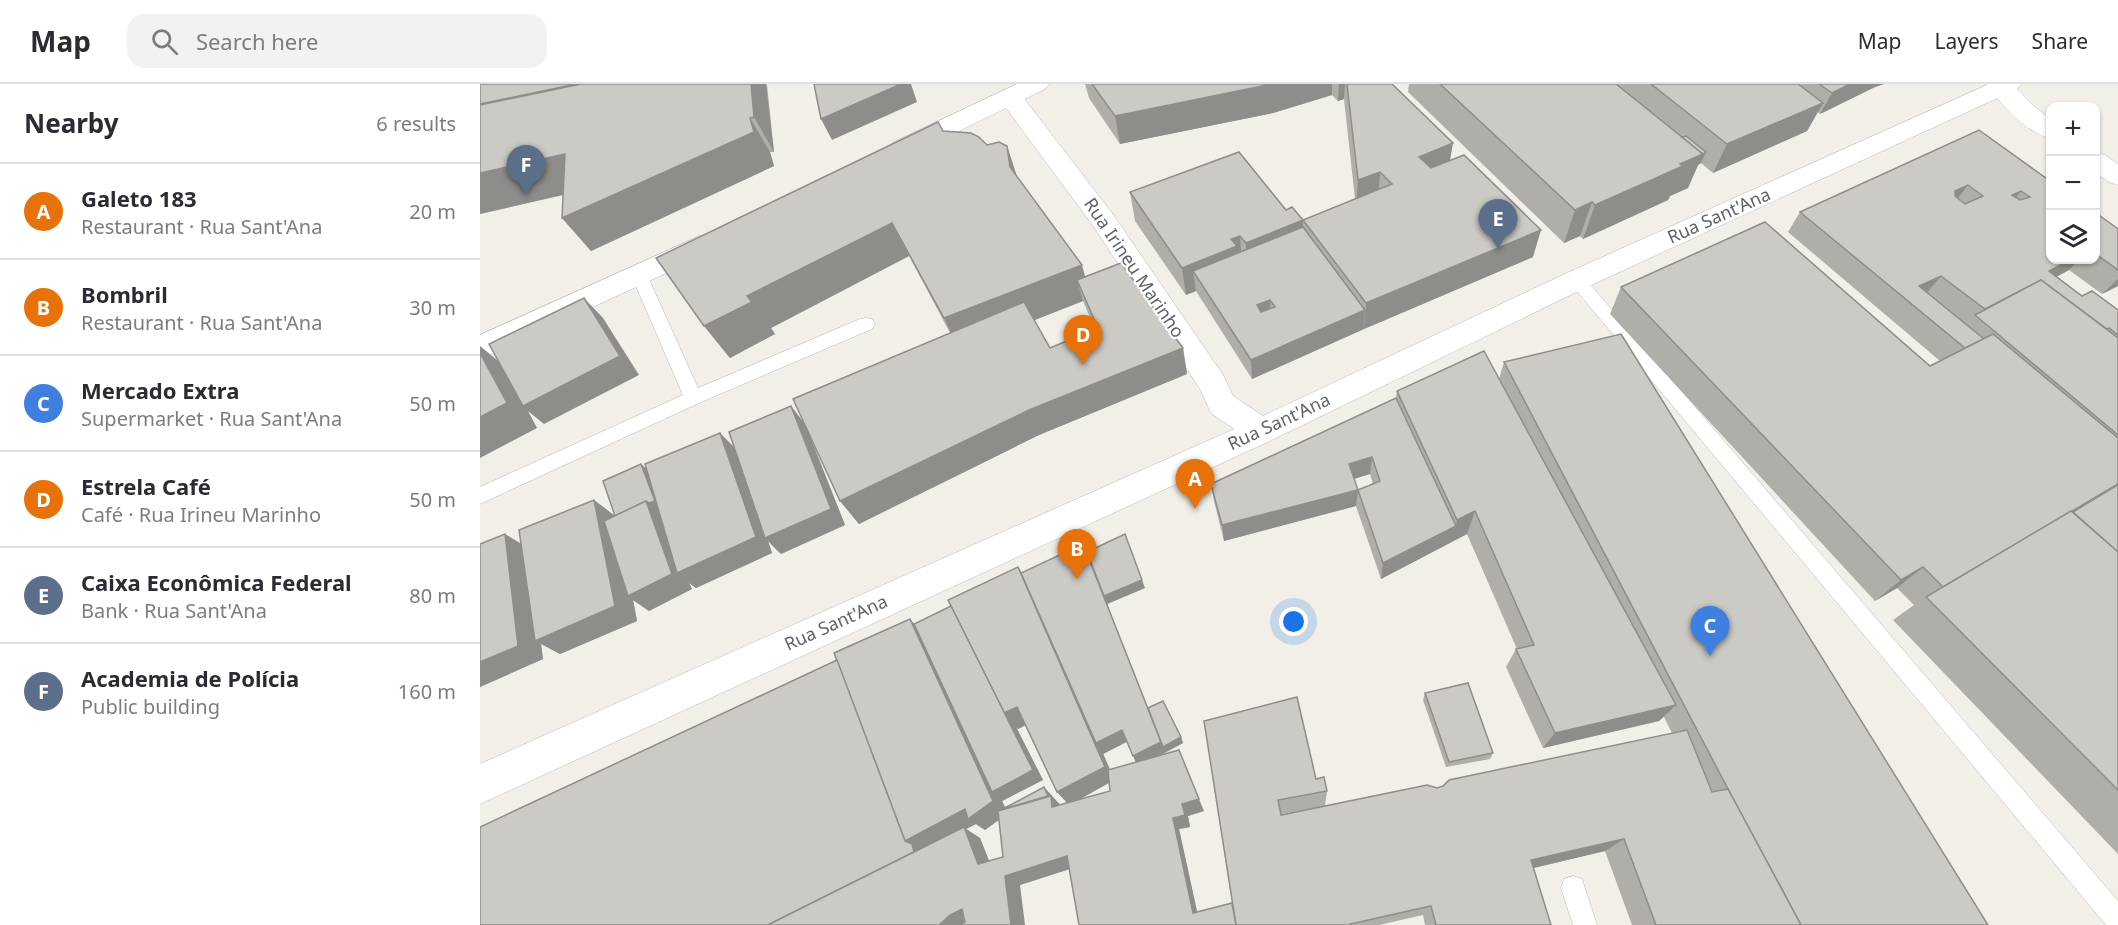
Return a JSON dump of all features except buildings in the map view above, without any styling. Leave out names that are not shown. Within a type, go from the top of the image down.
[{"type":"main road","points":[[883,158],[1037,84]]},
{"type":"main road","points":[[2003,85],[2026,113],[2046,127]]},
{"type":"main road","name":"Rua Sant'Ana","points":[[480,783],[1262,431],[1577,280],[2003,85]]},
{"type":"main road","name":"Rua Irineu Marinho","points":[[1010,97],[1103,220],[1212,383],[1222,404],[1262,431]]},
{"type":"main road","points":[[2100,164],[2118,176]]},
{"type":"main road","points":[[480,348],[724,234]]},
{"type":"lane","points":[[639,275],[693,398]]},
{"type":"lane","points":[[1577,280],[2118,920]]},
{"type":"lane","points":[[480,496],[693,398],[866,324]]},
{"type":"lane","points":[[1573,888],[1585,925]]},
{"type":"place","name":"Academia de Polícia","points":[[526,195]]},
{"type":"place","name":"Caixa Econômica Federal","points":[[1498,249]]},
{"type":"place","name":"Estrela Café","points":[[1083,365]]},
{"type":"place","name":"Galeto 183","points":[[1195,509]]},
{"type":"place","name":"Bombril","points":[[1077,579]]},
{"type":"place","name":"Mercado Extra","points":[[1710,656]]}]
